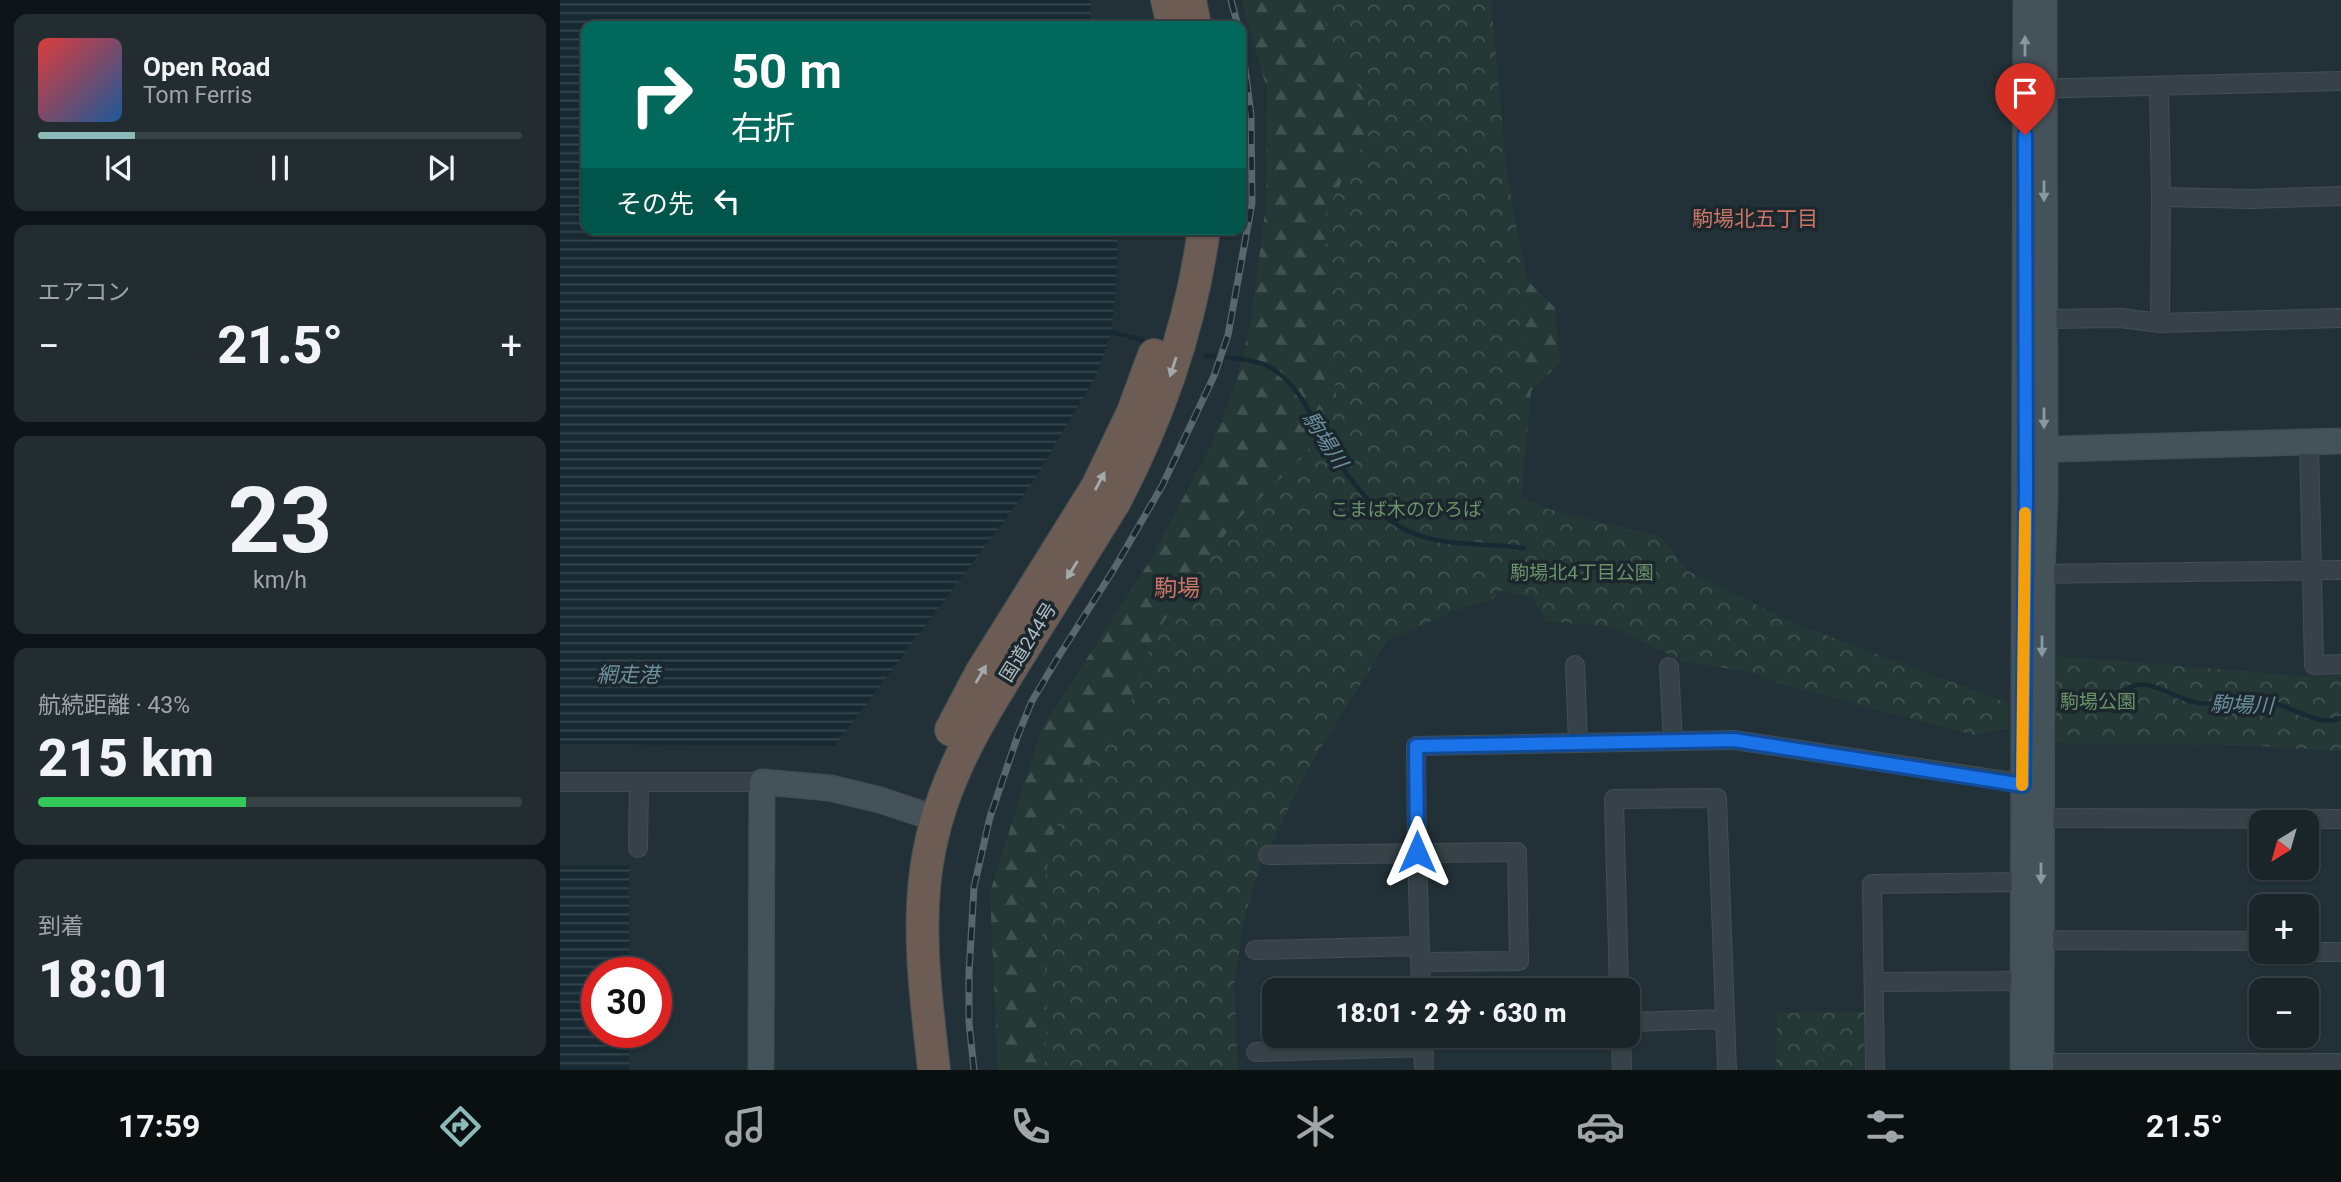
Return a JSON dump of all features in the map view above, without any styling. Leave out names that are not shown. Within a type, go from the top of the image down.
[{"type":"highway","points":[[1167,0],[1172,21]]},
{"type":"highway","points":[[1190,0],[1194,21]]},
{"type":"highway","name":"国道244号","points":[[914,1070],[902,929],[904,886],[927,785],[981,673],[1097,487],[1133,412],[1164,325],[1176,281],[1183,235]]},
{"type":"highway","name":"国道244号","points":[[934,1070],[923,973],[922,924],[925,877],[942,800],[957,762],[978,722],[1115,501],[1135,463],[1154,419],[1185,330],[1203,235]]},
{"type":"street","points":[[2025,0],[2035,89]]},
{"type":"street","points":[[2032,1067],[2035,89],[2044,0]]},
{"type":"street","points":[[2035,89],[2341,81]]},
{"type":"street","points":[[2159,86],[2160,323]]},
{"type":"street","points":[[2161,197],[2252,199],[2341,196]]},
{"type":"street","points":[[2035,321],[2121,318],[2160,323],[2341,318]]},
{"type":"street","points":[[2309,442],[2315,665],[2341,664]]},
{"type":"street","points":[[2035,450],[2341,442]]},
{"type":"street","points":[[2033,574],[2341,570]]},
{"type":"street","points":[[1574,665],[1578,742]]},
{"type":"street","points":[[1669,667],[1673,740]]},
{"type":"street","points":[[1421,978],[1416,746],[1734,740],[2032,785]]},
{"type":"street","points":[[560,782],[762,782],[831,788],[919,813]]},
{"type":"street","points":[[638,848],[639,782]]},
{"type":"street","points":[[761,1070],[762,782]]},
{"type":"street","points":[[1619,978],[1614,799],[1717,798],[1727,1070]]},
{"type":"street","points":[[2032,818],[2341,819]]},
{"type":"street","points":[[2032,818],[2022,882],[2031,940],[2022,981],[2032,1067]]},
{"type":"street","points":[[1255,950],[1420,954],[1519,961],[1517,852],[1268,855]]},
{"type":"street","points":[[1875,1070],[1872,884],[2022,882]]},
{"type":"street","points":[[2031,940],[2249,941]]},
{"type":"street","points":[[2319,952],[2341,952]]},
{"type":"street","points":[[1874,982],[2022,981]]},
{"type":"street","points":[[1640,1022],[1724,1019]]},
{"type":"street","points":[[1256,1052],[1323,1048]]},
{"type":"street","points":[[1423,1048],[1424,1070]]},
{"type":"street","points":[[1621,1048],[1622,1070]]},
{"type":"street","points":[[2032,1067],[2341,1063]]},
{"type":"green space","name":"こまば木のひろば","points":[[1242,0],[1486,0],[1501,161],[1528,281],[1555,308],[1560,363],[1531,391],[1520,509],[1530,526],[1495,598],[1370,637],[1259,829],[1219,1052],[1221,1070],[998,1070],[990,892],[1042,728],[1150,561],[1212,443],[1236,384],[1251,321],[1266,204],[1267,89]]},
{"type":"green space","name":"こまば木のひろば","points":[[1321,0],[1491,0],[1506,166],[1526,283],[1525,388],[1518,496],[1548,509],[1661,537],[1688,571],[1793,623],[2008,703],[2008,728],[1974,735],[1784,685],[1751,672],[1685,662],[1612,627],[1545,621],[1533,598],[1500,591],[1388,640],[1310,765],[1259,868],[1243,924],[1234,986],[1238,1070],[1045,1070],[1047,995],[1040,906],[1053,835],[1073,790],[1136,693],[1154,635],[1231,526],[1306,454],[1336,396],[1324,217],[1366,141],[1366,96],[1331,50]]},
{"type":"green space","name":"駒場公園","points":[[2056,656],[2301,676],[2341,674],[2341,751],[2241,745],[2056,743]]},
{"type":"green space","points":[[1864,1012],[1864,1070],[1776,1070],[1777,1013]]},
{"type":"water","name":"網走港","points":[[560,0],[1091,0],[1090,21],[581,21],[581,235],[1118,235],[1111,332],[1098,372],[1033,482],[835,746],[560,744]]},
{"type":"water","points":[[560,866],[629,866],[629,957],[581,957],[581,1048],[629,1048],[629,1070],[560,1070]]},
{"type":"waterway","name":"駒場川","points":[[1111,332],[1143,340]]},
{"type":"waterway","name":"駒場川","points":[[1205,356],[1256,362],[1275,370],[1286,379],[1355,485],[1375,507],[1396,524],[1435,540],[1524,548]]},
{"type":"waterway","name":"駒場川","points":[[2065,710],[2098,703],[2132,686],[2143,685],[2198,703],[2260,701],[2278,704],[2323,720],[2341,718]]},
{"type":"railway","points":[[1231,0],[1237,21]]},
{"type":"railway","points":[[974,1070],[969,1022],[974,887],[990,817],[1032,701],[1162,486],[1214,376],[1228,335],[1252,203],[1251,115],[1246,76]]},
{"type":"slow traffic","points":[[2022,785],[2025,513]]},
{"type":"district","name":"駒場北五丁目","points":[[1755,219]]},
{"type":"district","name":"駒場","points":[[1177,588]]},
{"type":"route","points":[[1417,852],[1416,746],[1734,740],[2023,785],[2026,494],[2025,135]]},
{"type":"park label","name":"駒場北4丁目公園","points":[[1582,572]]}]
